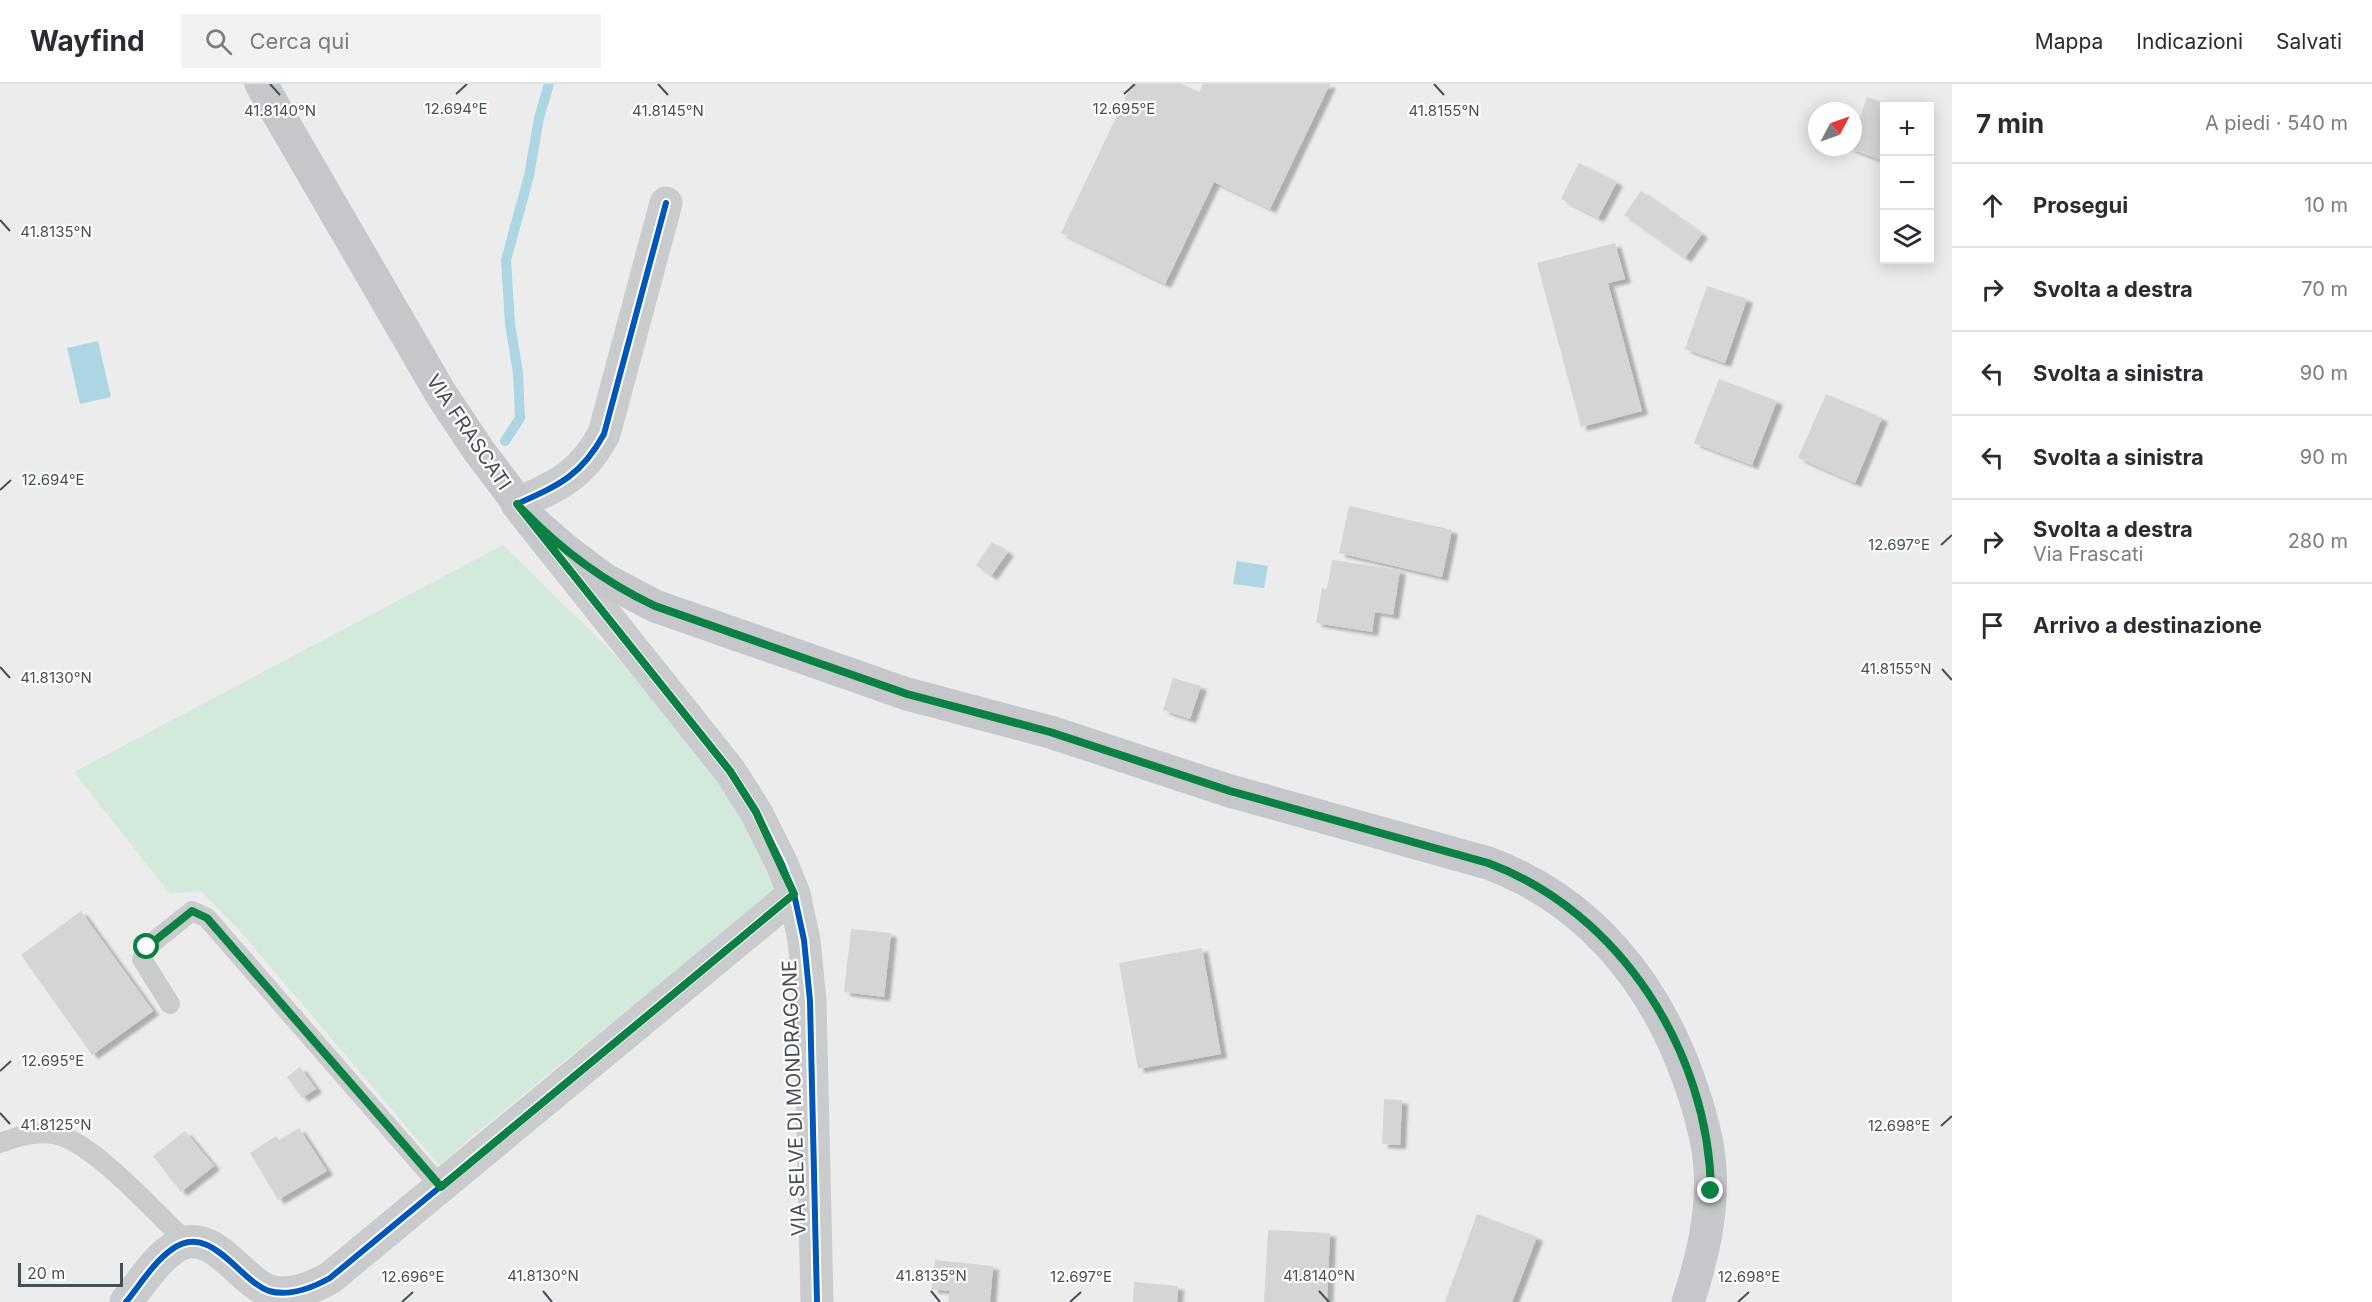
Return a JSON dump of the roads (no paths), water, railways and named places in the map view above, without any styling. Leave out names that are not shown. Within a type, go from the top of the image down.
[{"type":"main road","name":"VIA FRASCATI","points":[[261,84],[441,394],[517,504],[542,531],[583,564],[624,590],[655,606],[907,694],[1050,732],[1230,791],[1488,863],[1519,876],[1549,893],[1595,928],[1639,979],[1668,1029],[1694,1094],[1708,1145],[1711,1191],[1704,1247],[1688,1302]]},
{"type":"street","points":[[517,504],[562,483],[591,459],[604,434],[666,203]]},
{"type":"street","name":"VIA SELVE DI MONDRAGONE","points":[[517,504],[730,771],[756,812],[794,894],[804,940],[810,1001],[817,1302]]},
{"type":"street","points":[[126,1302],[168,1252],[188,1243],[199,1243],[220,1252],[258,1286],[283,1293],[300,1291],[317,1285],[343,1269],[794,894]]},
{"type":"lane","points":[[170,1004],[142,959],[147,947],[192,911],[207,918],[441,1187]]},
{"type":"lane","points":[[0,1143],[39,1133],[54,1134],[82,1145],[188,1243]]},
{"type":"water","points":[[98,341],[111,397],[80,404],[67,348]]},
{"type":"water","points":[[1237,561],[1268,566],[1264,588],[1233,584]]},
{"type":"waterway","points":[[505,441],[520,418],[518,373],[510,324],[506,260],[529,176],[539,118],[549,84]]}]
